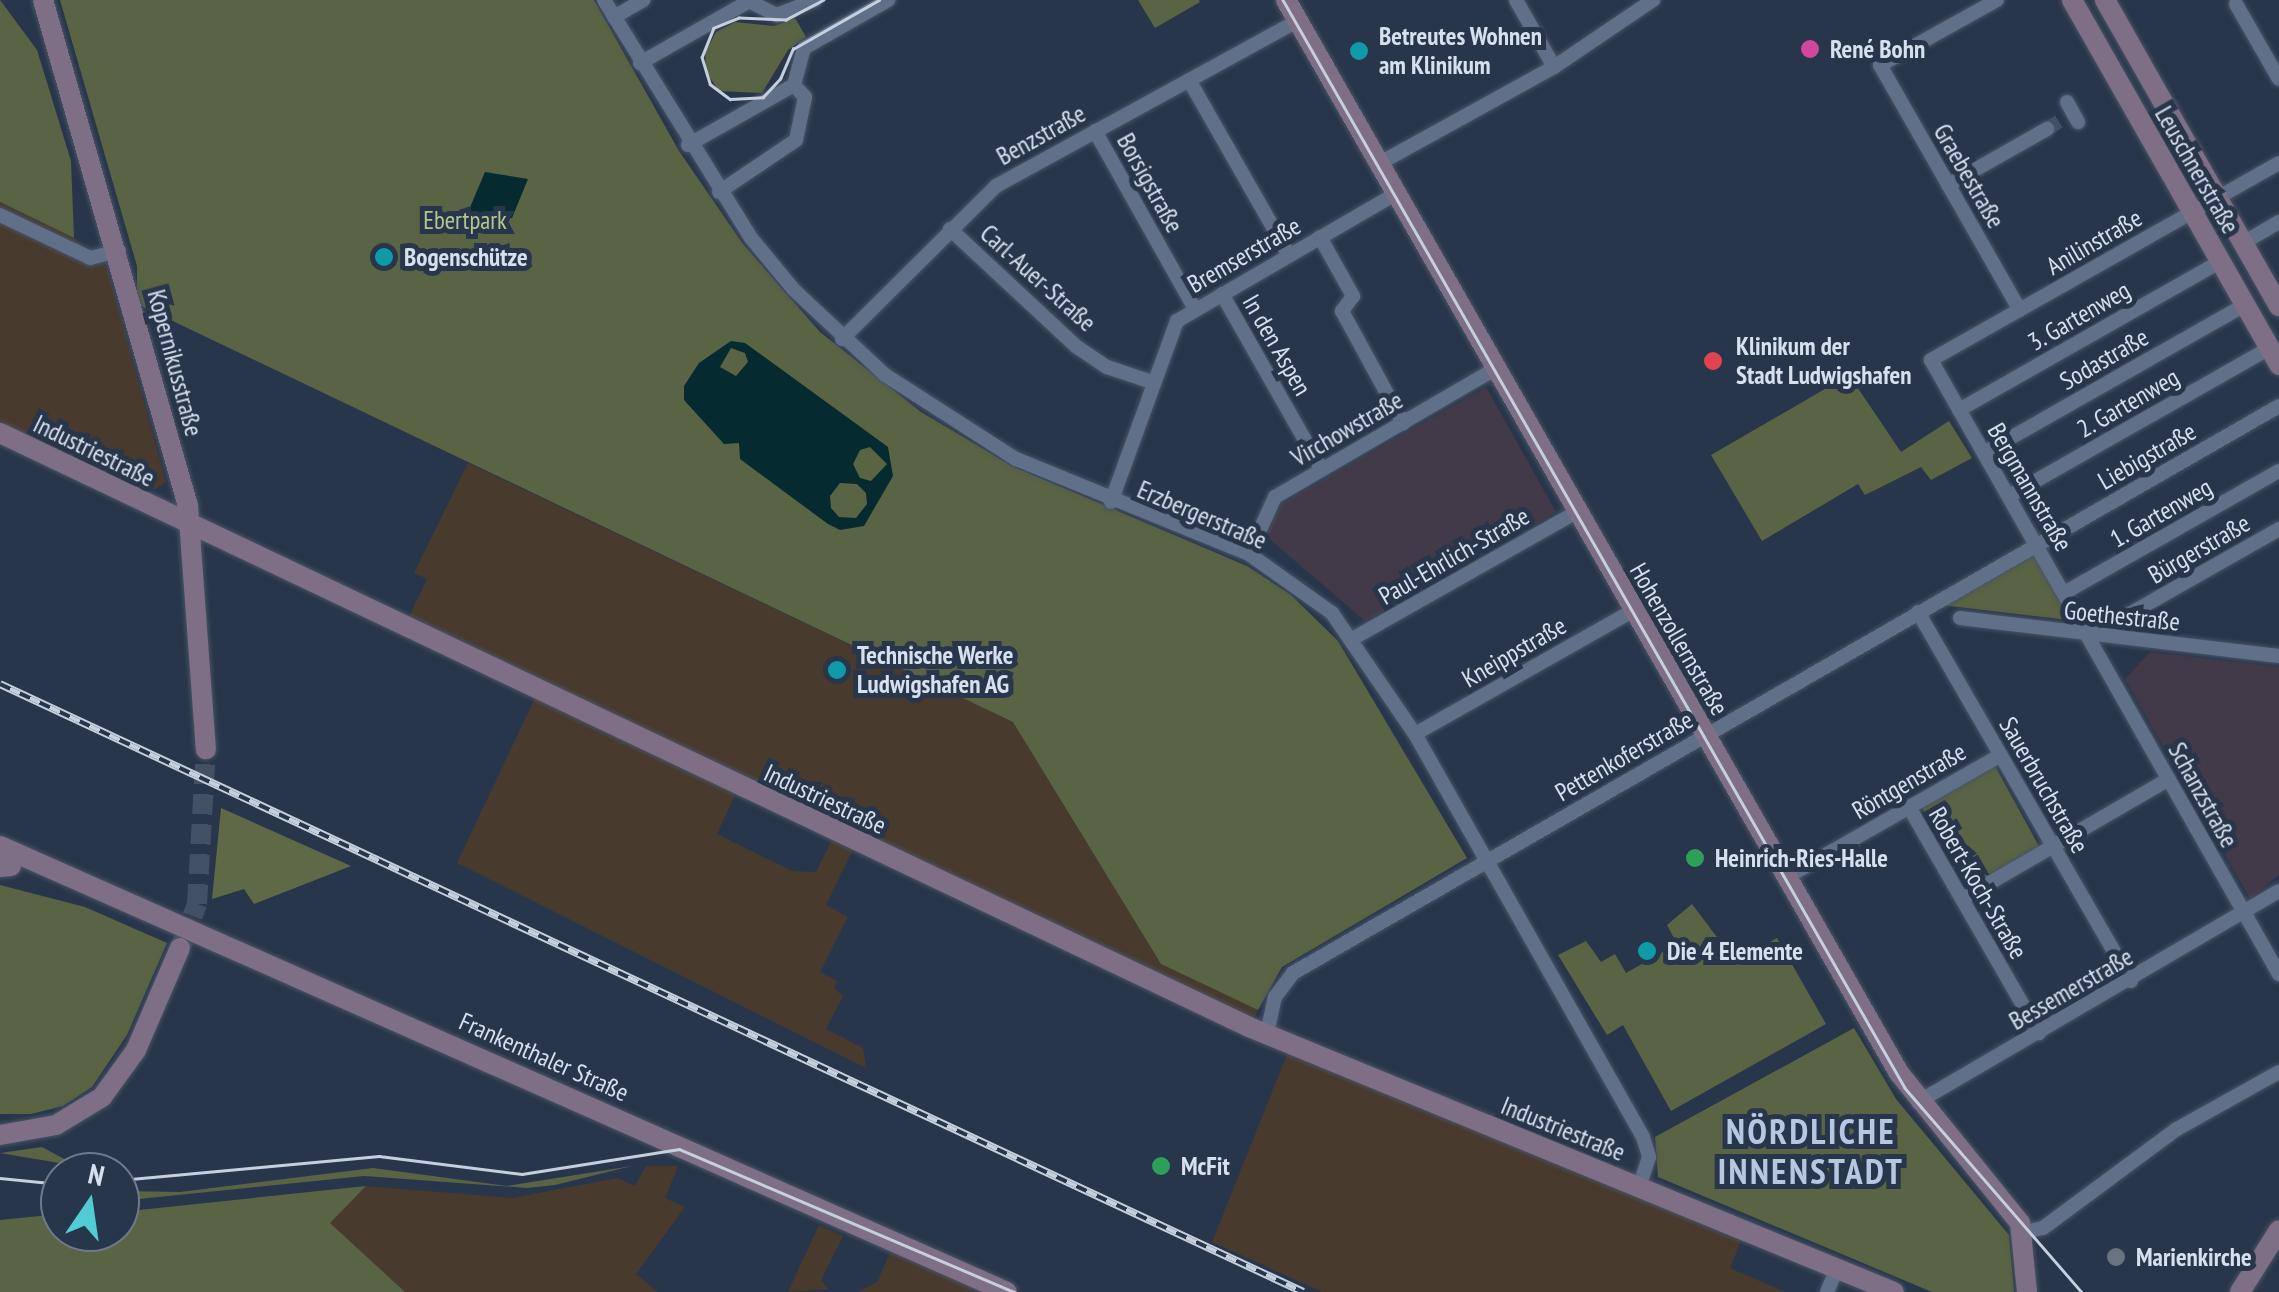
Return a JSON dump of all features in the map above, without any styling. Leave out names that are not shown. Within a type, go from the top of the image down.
[{"type":"street","name":"Kopernikusstraße","points":[[44,0],[119,251],[191,525],[206,750]]},
{"type":"street","name":"Erzbergerstraße","points":[[604,0],[718,192],[783,277],[842,339],[971,434],[1111,502],[1249,554],[1332,613],[1415,734],[1643,1137],[1649,1157],[1639,1187]]},
{"type":"street","points":[[614,17],[643,0]]},
{"type":"street","points":[[640,63],[747,2],[777,15],[815,0]]},
{"type":"street","points":[[688,144],[794,85],[804,48],[888,0]]},
{"type":"street","name":"Hohenzollernstraße","points":[[1286,0],[1918,1102],[2025,1232]]},
{"type":"street","points":[[1516,0],[1554,67]]},
{"type":"street","points":[[1380,164],[1554,67],[1653,0]]},
{"type":"street","name":"Graebestraße","points":[[1996,0],[1880,65],[2020,310]]},
{"type":"street","name":"Leuschnerstraße","points":[[2072,0],[2274,357]]},
{"type":"street","name":"Leuschnerstraße","points":[[2106,0],[2244,243],[2273,280],[2279,306]]},
{"type":"street","points":[[2236,4],[2279,79]]},
{"type":"street","name":"Benzstraße","points":[[842,339],[996,186],[1298,21]]},
{"type":"street","points":[[1189,80],[1289,255]]},
{"type":"street","points":[[718,192],[796,140],[805,97],[794,85]]},
{"type":"street","points":[[1948,185],[2047,128]]},
{"type":"street","name":"Borsigstraße","points":[[1095,130],[1195,310]]},
{"type":"street","name":"Anilinstraße","points":[[1931,360],[2279,163]]},
{"type":"street","name":"Bremserstraße","points":[[1111,502],[1177,321],[1397,193]]},
{"type":"street","points":[[0,215],[90,258],[119,251]]},
{"type":"street","points":[[2244,243],[2279,222]]},
{"type":"street","name":"Carl-Auer-Straße","points":[[950,229],[1077,347],[1107,367],[1152,382]]},
{"type":"street","points":[[1320,237],[1354,296],[1342,312],[1404,423]]},
{"type":"street","name":"3. Gartenweg","points":[[1960,410],[2220,262]]},
{"type":"street","name":"In den Aspen","points":[[1222,294],[1322,470]]},
{"type":"street","name":"Sodastraße","points":[[1984,453],[2245,305]]},
{"type":"street","name":"2. Gartenweg","points":[[2009,496],[2274,357]]},
{"type":"street","name":"Bergmannstraße","points":[[1931,360],[2089,637]]},
{"type":"street","name":"Virchowstraße","points":[[1249,554],[1275,497],[1498,368]]},
{"type":"street","name":"Liebigstraße","points":[[2036,544],[2279,406]]},
{"type":"street","name":"Industriestraße","points":[[0,434],[1267,1034],[1894,1292]]},
{"type":"street","points":[[140,500],[166,491],[178,469]]},
{"type":"street","name":"1. Gartenweg","points":[[2064,593],[2279,471]]},
{"type":"street","name":"Paul-Ehrlich-Straße","points":[[1352,639],[1578,511]]},
{"type":"street","name":"Bürgerstraße","points":[[2089,637],[2279,530]]},
{"type":"street","name":"Pettenkoferstraße","points":[[1267,1034],[1275,996],[1293,973],[2036,544]]},
{"type":"street","name":"Kneippstraße","points":[[1415,734],[1634,610]]},
{"type":"street","name":"Sauerbruchstraße","points":[[1918,612],[2130,980]]},
{"type":"street","name":"Goethestraße","points":[[1960,618],[2089,637],[2279,656]]},
{"type":"street","name":"Schanzstraße","points":[[2089,637],[2279,974]]},
{"type":"street","name":"Röntgenstraße","points":[[1787,877],[2001,755]]},
{"type":"street","points":[[1962,898],[2169,779]]},
{"type":"street","name":"Robert-Koch-Straße","points":[[1909,807],[2039,1033]]},
{"type":"street","name":"Frankenthaler Straße","points":[[0,846],[58,876],[628,1120],[1007,1292]]},
{"type":"street","name":"Frankenthaler Straße","points":[[4,865],[58,876]]},
{"type":"street","name":"Bessemerstraße","points":[[1918,1102],[2245,915],[2279,891]]},
{"type":"street","points":[[0,1135],[36,1130],[82,1113],[117,1081],[180,948]]},
{"type":"street","points":[[2027,1292],[2025,1232],[2043,1228],[2151,1145],[2279,1072]]},
{"type":"street","points":[[0,1128],[36,1130]]},
{"type":"street","points":[[2240,1292],[2279,1230]]},
{"type":"street","points":[[1827,1292],[1838,1268]]},
{"type":"shaded area","points":[[485,172],[528,179],[512,218],[468,212]]},
{"type":"shaded area","points":[[0,202],[74,238],[107,267],[166,482],[156,489],[143,491],[0,428]]},
{"type":"shaded area","points":[[731,341],[745,343],[888,447],[893,476],[864,526],[840,530],[828,524],[740,459],[739,443],[724,444],[684,400],[684,386],[699,363]],"holes":[[[731,348],[745,353],[748,362],[736,376],[720,367]],[[870,447],[887,464],[871,481],[860,478],[853,464],[860,450]],[[840,483],[857,484],[866,493],[867,504],[856,518],[839,517],[831,508],[830,496]]]},
{"type":"shaded area","points":[[1486,387],[1556,512],[1365,621],[1266,536],[1282,504]]},
{"type":"shaded area","points":[[468,463],[1013,722],[1161,964],[1258,1010],[1247,1034],[853,849],[826,905],[848,917],[820,972],[837,981],[834,988],[843,996],[826,1029],[863,1048],[866,1068],[457,863],[535,698],[401,634],[427,579],[414,573]],"holes":[[[736,793],[832,840],[816,872],[792,871],[717,834]]]},
{"type":"shaded area","points":[[2150,652],[2279,667],[2279,875],[2250,899],[2125,679]]},
{"type":"shaded area","points":[[221,808],[351,866],[254,904],[244,889],[212,899]]},
{"type":"shaded area","points":[[1288,1052],[1741,1241],[1730,1268],[1785,1292],[1322,1292],[1212,1242]]},
{"type":"shaded area","points":[[646,1166],[678,1166],[665,1198],[685,1207],[636,1274],[658,1292],[405,1292],[329,1223],[366,1186],[513,1198],[617,1178],[635,1186]]},
{"type":"shaded area","points":[[819,1225],[843,1236],[821,1280],[828,1289],[788,1292]]},
{"type":"shaded area","points":[[891,1251],[981,1292],[858,1292],[877,1282]]},
{"type":"green space","points":[[0,0],[37,50],[71,161],[74,238],[0,202]]},
{"type":"green space","name":"Ebertpark","points":[[60,0],[594,0],[679,151],[743,244],[820,332],[921,412],[1012,466],[1247,566],[1291,595],[1338,641],[1467,858],[1282,967],[1258,1010],[1161,964],[1013,722],[137,304],[137,266]]},
{"type":"green space","points":[[1138,0],[1199,0],[1200,2],[1155,28]]},
{"type":"green space","points":[[795,18],[806,37],[788,50],[762,93],[719,91],[706,72],[705,53],[716,32],[735,22],[774,26]]},
{"type":"green space","points":[[1849,375],[1901,452],[1949,421],[1972,458],[1931,480],[1921,467],[1865,495],[1858,484],[1762,541],[1711,455]]},
{"type":"green space","points":[[2033,552],[2069,620],[1941,605]]},
{"type":"green space","points":[[1994,764],[2040,848],[1966,889],[1920,804]]},
{"type":"green space","points":[[0,885],[85,907],[167,943],[127,1035],[92,1087],[63,1106],[31,1114],[0,1114]]},
{"type":"green space","points":[[1692,904],[1735,961],[1777,938],[1826,1024],[1671,1111],[1623,1025],[1607,1035],[1558,955],[1586,941],[1601,962],[1615,954],[1626,973],[1677,944],[1667,925]]},
{"type":"green space","points":[[1854,1028],[1896,1099],[2009,1235],[2014,1292],[1932,1292],[1658,1177],[1655,1137]]},
{"type":"green space","points":[[42,1147],[51,1152],[40,1152],[40,1160],[0,1153]]},
{"type":"green space","points":[[632,1166],[527,1188],[364,1176],[140,1199],[140,1191],[180,1192],[373,1168],[507,1186]]},
{"type":"green space","points":[[366,1186],[330,1223],[405,1292],[0,1292],[0,1220],[40,1216],[40,1252],[140,1252],[140,1210]]},
{"type":"tunnel","points":[[2047,129],[2063,119]]},
{"type":"tunnel","points":[[182,944],[197,904],[206,749]]},
{"type":"tram line","points":[[824,0],[786,20],[739,18],[714,28],[702,57],[710,84],[730,99],[763,97],[780,79],[793,49],[879,0]]},
{"type":"tram line","points":[[1283,0],[1905,1088],[2082,1292]]},
{"type":"tram line","points":[[140,1178],[379,1156],[522,1174],[679,1149],[1015,1292]]},
{"type":"tram line","points":[[0,1178],[40,1182]]},
{"type":"railway","points":[[0,684],[1303,1292]]},
{"type":"place","name":"René Bohn","points":[[1810,49]]},
{"type":"place","name":"Betreutes Wohnen am Klinikum","points":[[1359,51]]},
{"type":"place","name":"Bogenschütze","points":[[384,257]]},
{"type":"place","name":"Klinikum der Stadt Ludwigshafen","points":[[1713,361]]},
{"type":"place","name":"Technische Werke Ludwigshafen AG","points":[[837,670]]},
{"type":"place","name":"Heinrich-Ries-Halle","points":[[1695,858]]},
{"type":"place","name":"Die 4 Elemente","points":[[1647,951]]},
{"type":"place","name":"McFit","points":[[1161,1166]]},
{"type":"place","name":"Marienkirche","points":[[2116,1257]]},
{"type":"district","name":"NÖRDLICHE INNENSTADT","points":[[1811,1151]]}]
